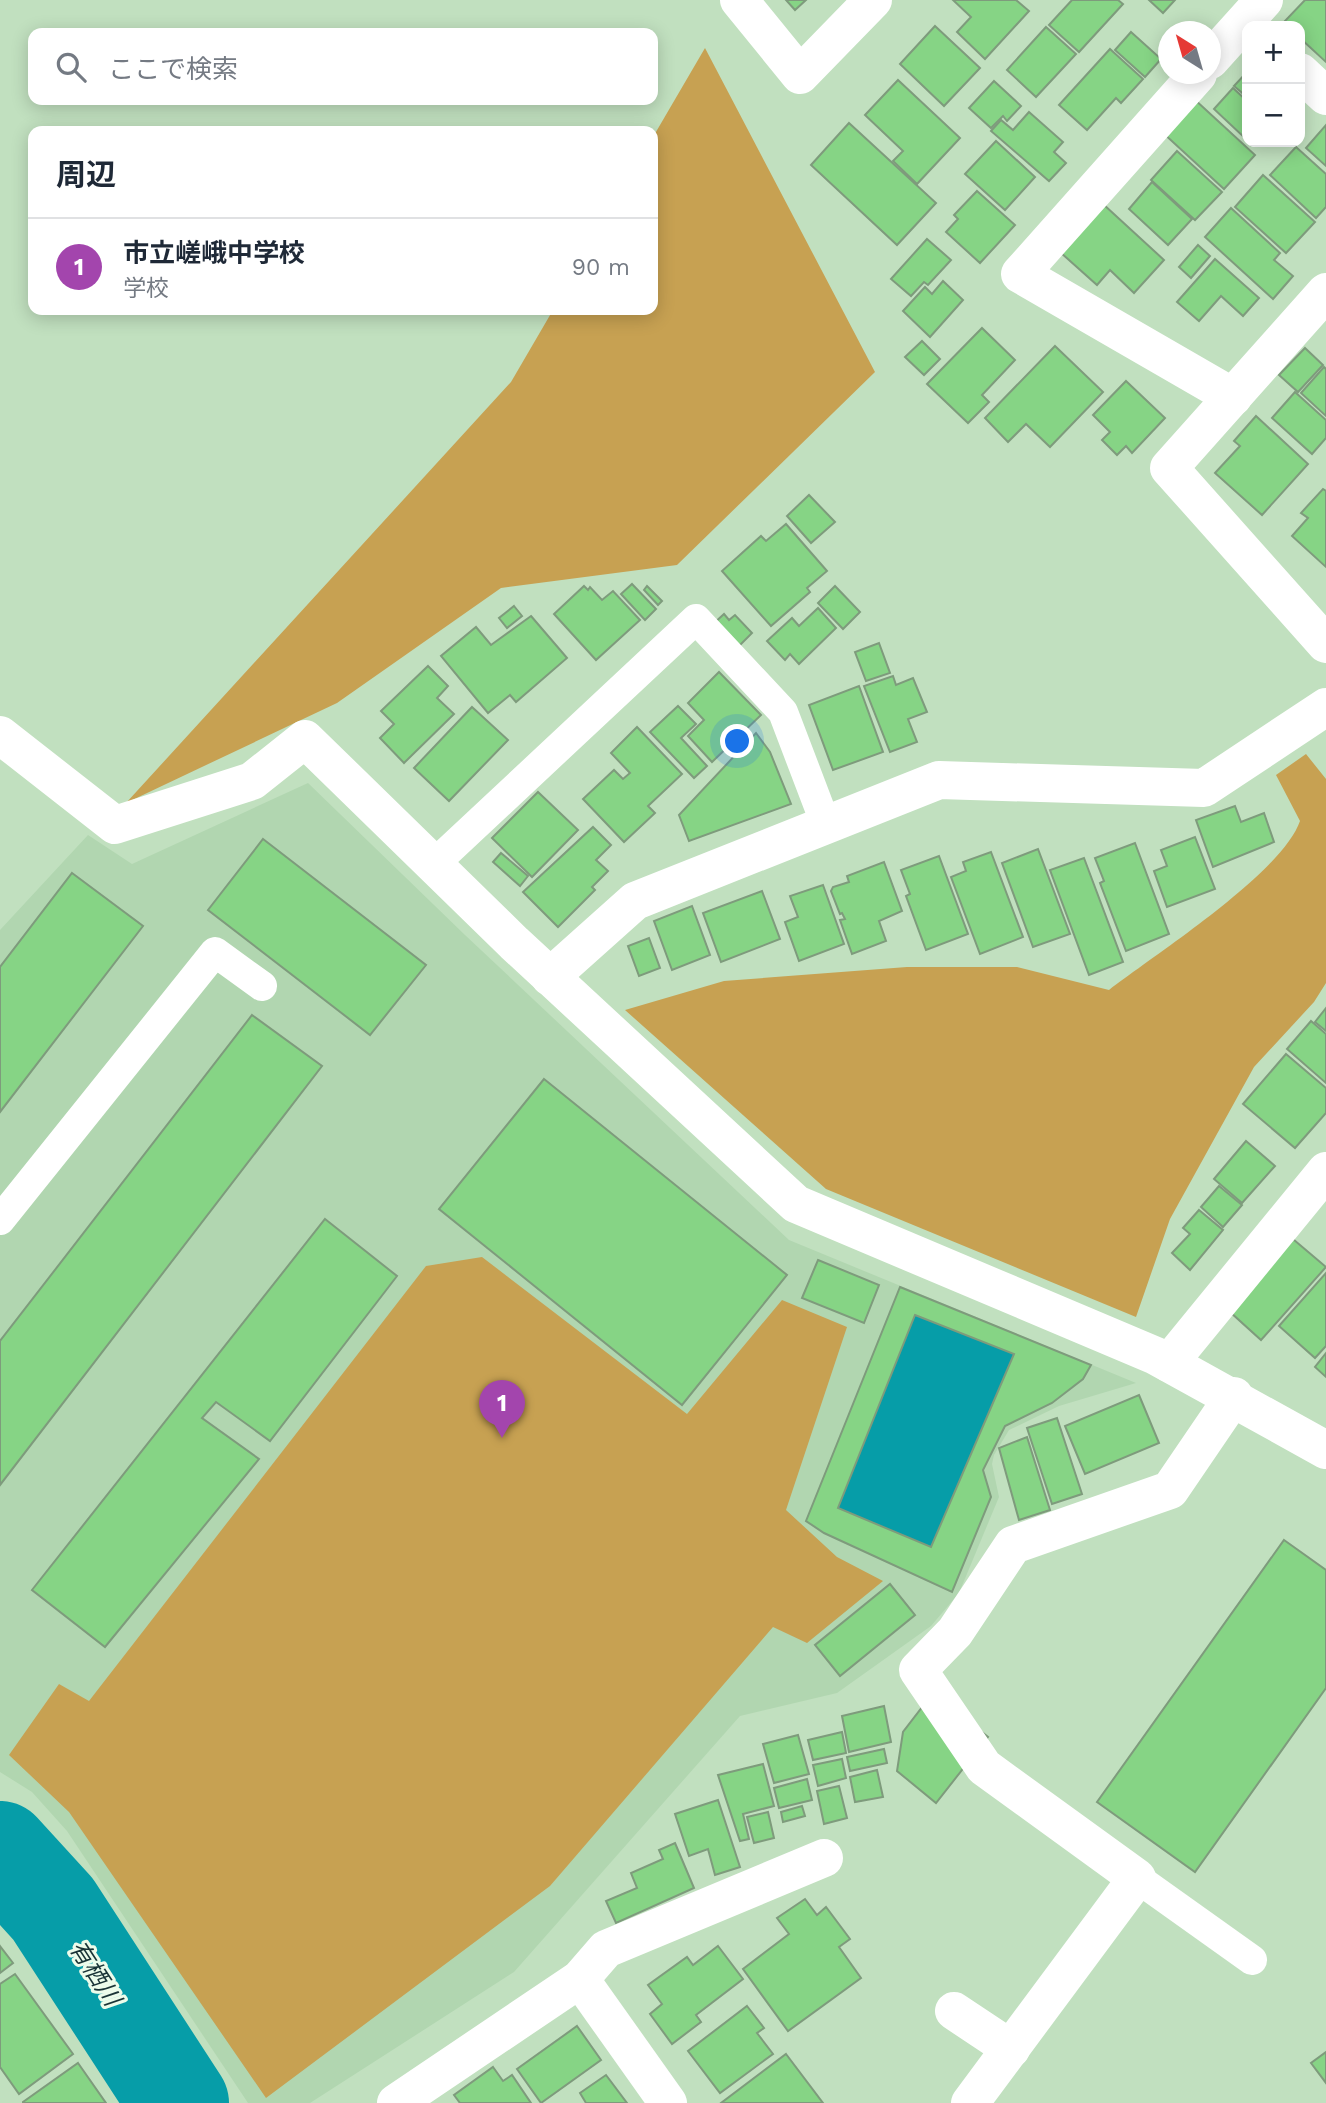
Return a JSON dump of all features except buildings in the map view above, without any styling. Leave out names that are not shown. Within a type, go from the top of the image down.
[{"type":"street","points":[[739,0],[800,75],[873,0]]},
{"type":"street","points":[[1221,49],[1253,16]]},
{"type":"street","points":[[1305,77],[1326,96]]},
{"type":"street","points":[[1189,84],[1020,274],[1233,397]]},
{"type":"street","points":[[1326,292],[1169,468],[1326,644]]},
{"type":"street","points":[[550,977],[635,901],[939,780],[1204,788],[1326,707]]},
{"type":"street","points":[[0,735],[115,825],[253,781],[305,739],[550,977],[796,1204],[1169,1363],[1234,1396],[1326,1450]]},
{"type":"street","points":[[1169,1363],[1326,1171]]},
{"type":"street","points":[[970,2103],[1137,1878],[984,1767],[918,1670],[955,1632],[1013,1545],[1170,1490],[1234,1396]]},
{"type":"street","points":[[396,2103],[580,1979],[606,1949],[824,1858]]},
{"type":"street","points":[[580,1979],[668,2103]]},
{"type":"street","points":[[954,2011],[1011,2049]]},
{"type":"lane","points":[[433,864],[696,619],[783,712],[826,825]]},
{"type":"lane","points":[[0,1220],[215,952],[262,986]]},
{"type":"lane","points":[[1137,1878],[1252,1960]]},
{"type":"shaded area","points":[[705,48],[875,372],[677,565],[501,588],[337,703],[126,803],[511,382],[550,315],[658,315],[658,128]]},
{"type":"shaded area","points":[[1306,754],[1326,779],[1326,983],[1314,1002],[1254,1067],[1170,1219],[1136,1317],[826,1189],[625,1010],[724,981],[907,967],[1017,967],[1109,990],[1244,888],[1289,842],[1300,821],[1276,775]]},
{"type":"shaded area","points":[[308,783],[789,1240],[1136,1383],[1059,1406],[1009,1430],[994,1455],[992,1464],[999,1497],[959,1593],[931,1626],[837,1693],[740,1716],[514,1972],[310,2103],[248,2103],[67,1831],[32,1792],[0,1772],[0,930],[88,835],[132,864]]},
{"type":"shaded area","points":[[482,1257],[687,1414],[782,1300],[847,1327],[786,1510],[837,1557],[883,1581],[807,1643],[773,1627],[550,1886],[266,2098],[69,1812],[9,1755],[59,1684],[89,1701],[426,1266]]},
{"type":"water","points":[[915,1315],[1014,1354],[931,1547],[838,1508]]},
{"type":"waterway","name":"有栖川","points":[[0,1851],[53,1909],[179,2103]]},
{"type":"place","name":"市立嵯峨中学校","points":[[502,1438]]}]
